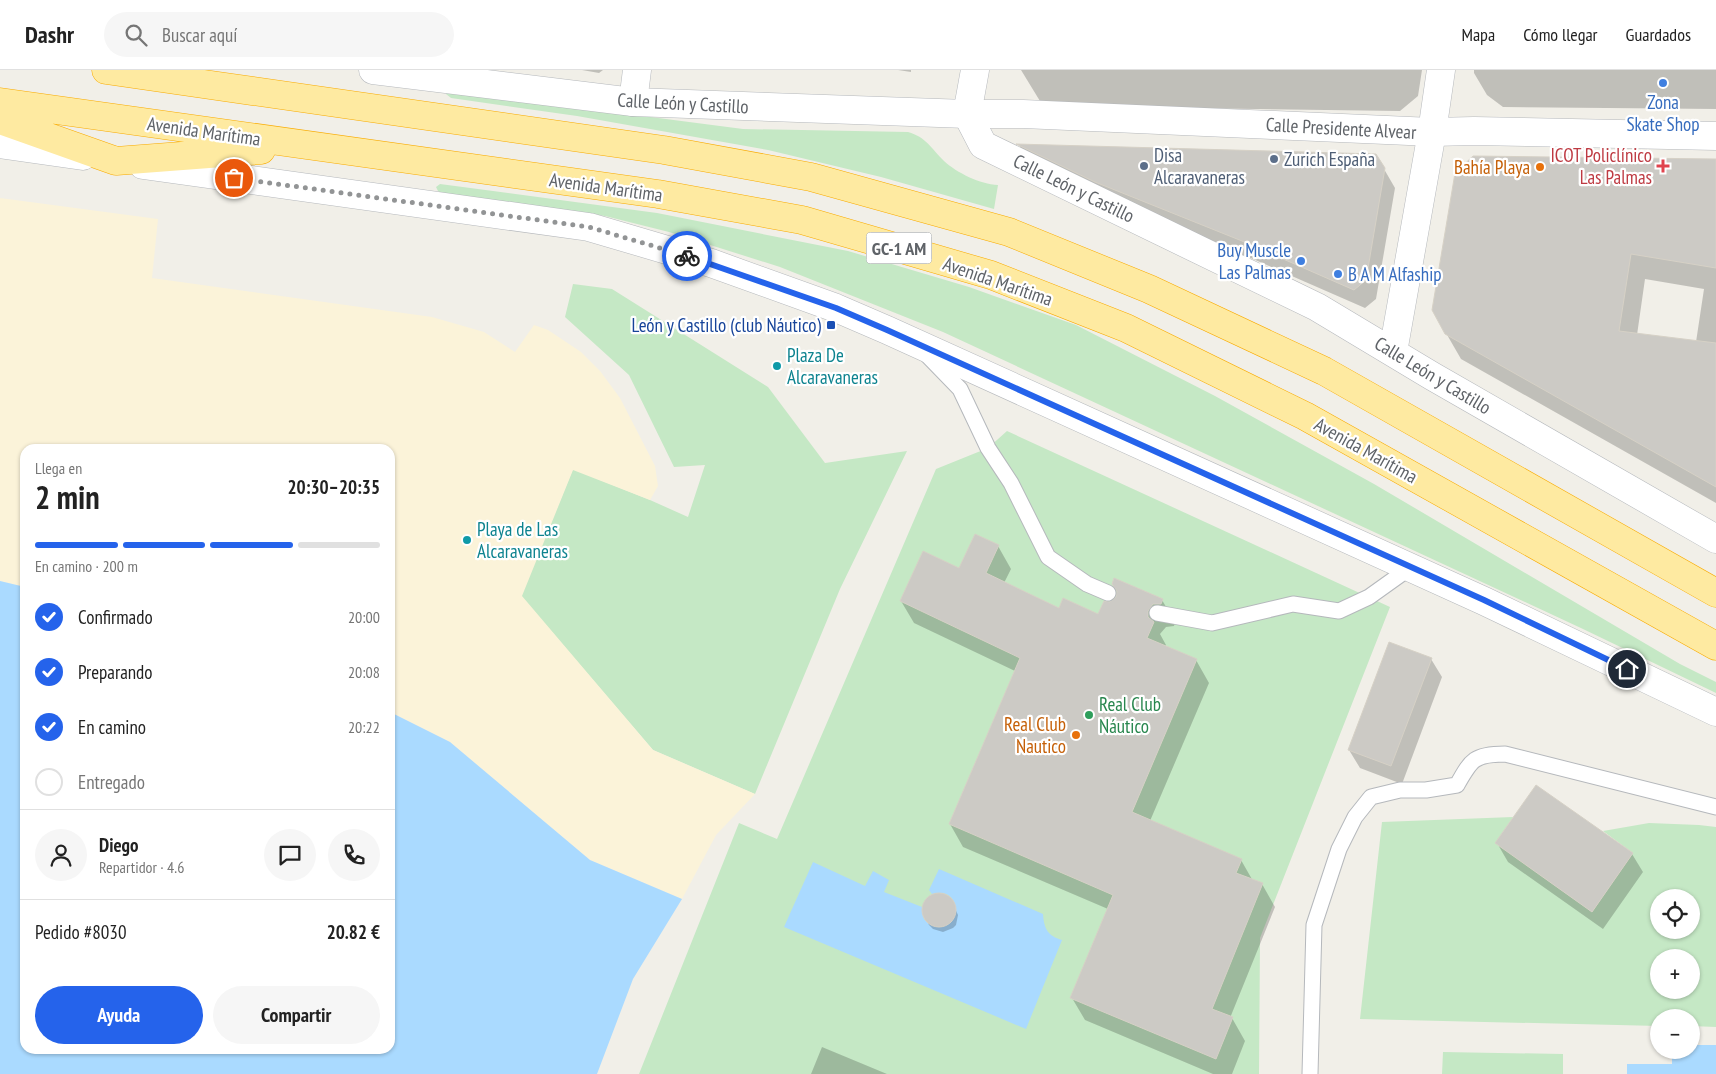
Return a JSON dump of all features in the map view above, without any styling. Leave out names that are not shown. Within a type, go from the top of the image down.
[{"type":"highway","name":"GC-1 AM","points":[[106,70],[664,150],[811,177],[1009,232],[1149,289],[1324,371],[1716,593]]},
{"type":"highway","name":"Avenida Marítima","points":[[0,102],[658,194],[802,220],[991,275],[1126,328],[1305,416],[1716,646]]},
{"type":"highway","points":[[0,120],[116,161],[313,146]]},
{"type":"street","name":"Calle León y Castillo","points":[[375,70],[632,102],[967,114],[983,145],[1317,307],[1432,376],[1716,539]]},
{"type":"street","points":[[632,102],[637,70]]},
{"type":"street","points":[[967,114],[975,70]]},
{"type":"street","points":[[1393,352],[1432,132],[1441,70]]},
{"type":"street","name":"Calle Presidente Alvear","points":[[967,114],[1034,114],[1432,132],[1483,131],[1716,136]]},
{"type":"street","points":[[0,144],[589,227],[711,263],[851,314],[1484,600],[1716,712]]},
{"type":"lane","points":[[917,344],[960,389],[988,448],[1011,482],[1048,557],[1087,584],[1108,593]]},
{"type":"lane","points":[[1157,613],[1212,624],[1292,604],[1340,611],[1369,597],[1410,568]]},
{"type":"lane","points":[[1310,1074],[1314,925],[1339,849],[1355,817],[1372,797],[1400,790],[1426,790],[1457,785],[1469,764],[1485,754],[1505,754],[1716,807]]},
{"type":"green space","points":[[451,91],[743,129],[908,132],[924,140],[944,161],[962,174],[984,183],[998,185],[994,209],[881,177],[768,150],[577,116],[451,98],[446,92]]},
{"type":"green space","points":[[440,184],[657,213],[848,251],[969,287],[1076,325],[1215,396],[1374,484],[1680,664],[1716,682],[1716,693],[1583,629],[943,332],[780,267],[669,232],[605,216],[441,193],[436,187]]},
{"type":"green space","points":[[573,284],[612,289],[768,387],[825,463],[907,451],[840,589],[755,794],[653,750],[521,596],[573,469],[688,517],[705,465],[674,467],[629,375],[565,317]]},
{"type":"green space","name":"Real Club Náutico","points":[[1007,431],[1390,607],[1260,938],[1259,1074],[639,1074],[739,823],[777,839],[936,469],[988,448]]},
{"type":"green space","points":[[1513,817],[1496,843],[1592,912],[1633,853],[1603,831],[1649,823],[1716,827],[1716,1027],[1700,1026],[1700,1009],[1650,1009],[1650,1026],[1360,1019],[1382,822]]},
{"type":"green space","points":[[1443,1052],[1563,1054],[1563,1074],[1442,1074]]},
{"type":"sand","name":"Playa de Las Alcaravaneras","points":[[0,198],[158,219],[152,278],[432,317],[484,332],[515,352],[534,325],[548,330],[581,352],[600,371],[620,398],[655,466],[658,486],[650,500],[573,470],[522,596],[653,750],[755,794],[716,835],[682,899],[590,860],[450,742],[395,714],[395,444],[20,444],[20,586],[0,581]]},
{"type":"water","points":[[0,581],[20,586],[20,1054],[395,1054],[395,714],[450,742],[590,860],[682,899],[633,979],[597,1074],[0,1074]]},
{"type":"water","points":[[813,862],[865,886],[873,871],[889,880],[884,892],[922,907],[924,919],[934,926],[943,926],[950,922],[954,914],[955,905],[952,898],[944,893],[932,894],[929,890],[939,869],[1043,914],[1044,924],[1050,934],[1062,940],[1026,1029],[784,927]]},
{"type":"water","points":[[1700,1045],[1716,1045],[1716,1074],[1627,1074],[1627,1064],[1672,1064],[1672,1059],[1700,1059]]},
{"type":"building","points":[[1016,144],[1376,154],[1385,168],[1366,280],[1354,290],[1242,241],[1095,182]]},
{"type":"building","points":[[1473,156],[1716,159],[1716,268],[1631,254],[1619,331],[1716,343],[1716,487],[1445,334],[1432,310],[1455,173]]},
{"type":"building","points":[[975,534],[999,545],[986,573],[1059,608],[1063,598],[1098,614],[1104,601],[1110,602],[1116,597],[1117,591],[1112,584],[1114,578],[1163,599],[1161,604],[1153,604],[1148,611],[1148,617],[1154,622],[1147,638],[1197,659],[1132,812],[1242,859],[1236,873],[1263,883],[1212,1009],[1233,1017],[1216,1059],[1070,998],[1113,895],[949,824],[1020,658],[900,601],[923,551],[959,568]]},
{"type":"building","points":[[1389,642],[1432,658],[1391,766],[1348,750]]},
{"type":"building","points":[[1536,785],[1633,853],[1592,912],[1495,843]]},
{"type":"building","points":[[939,893],[951,898],[956,910],[951,922],[939,927],[927,922],[922,910],[927,898]]},
{"type":"way so far","points":[[234,178],[589,227],[687,256]]},
{"type":"place","name":"Zona Skate Shop","points":[[1663,83]]},
{"type":"place","name":"Zurich España","points":[[1274,159]]},
{"type":"place","name":"Disa Alcaravaneras","points":[[1144,166]]},
{"type":"place","name":"ICOT Policlínico Las Palmas","points":[[1663,166]]},
{"type":"place","name":"Bahía Playa","points":[[1540,167]]},
{"type":"place","name":"Buy Muscle Las Palmas","points":[[1301,261]]},
{"type":"place","name":"B A M Alfaship","points":[[1338,274]]},
{"type":"place","name":"León y Castillo (club Náutico)","points":[[831,325]]},
{"type":"place","name":"Plaza De Alcaravaneras","points":[[777,366]]},
{"type":"place","name":"Playa de Las Alcaravaneras","points":[[467,540]]},
{"type":"place","name":"Real Club Náutico","points":[[1089,715]]},
{"type":"place","name":"Real Club Nautico","points":[[1076,735]]},
{"type":"route","points":[[687,256],[851,314],[1484,600],[1627,669]]}]
